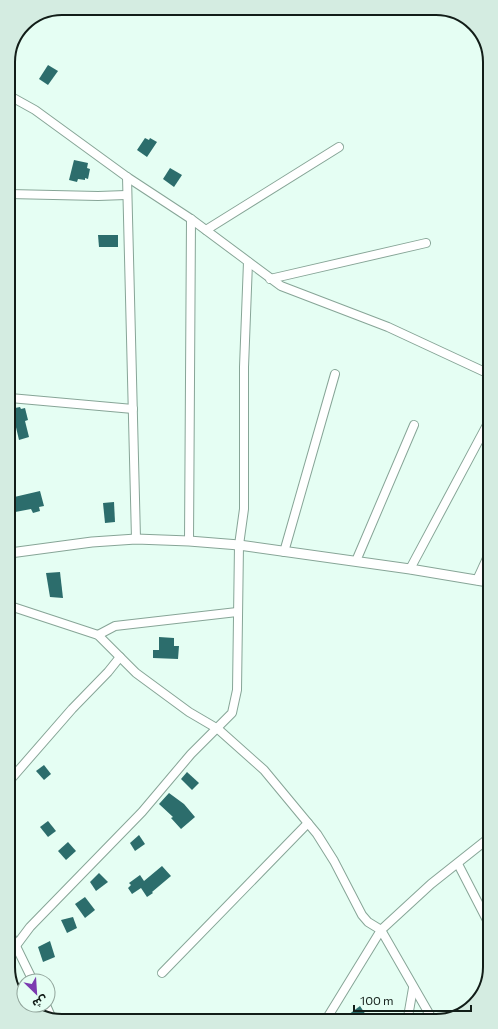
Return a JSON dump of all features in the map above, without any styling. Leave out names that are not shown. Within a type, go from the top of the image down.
[{"type":"street","points":[[15,98],[58,126],[127,176],[191,219],[270,279],[291,291],[388,327],[483,371]]},
{"type":"street","points":[[206,230],[339,148]]},
{"type":"street","points":[[127,176],[126,195],[136,539]]},
{"type":"street","points":[[15,194],[98,196],[126,195]]},
{"type":"street","points":[[189,542],[191,219]]},
{"type":"street","points":[[270,279],[426,243]]},
{"type":"street","points":[[15,943],[51,904],[123,832],[191,754],[218,729],[232,713],[237,690],[239,545],[244,509],[244,367],[248,262]]},
{"type":"street","points":[[284,552],[335,374]]},
{"type":"street","points":[[15,398],[133,408]]},
{"type":"street","points":[[356,561],[414,425]]},
{"type":"street","points":[[410,569],[483,432]]},
{"type":"street","points":[[15,552],[92,542],[136,539],[239,545],[356,561],[483,581]]},
{"type":"street","points":[[477,580],[483,567]]},
{"type":"street","points":[[15,608],[98,635],[136,673],[164,694],[218,729],[264,770],[323,843],[362,915],[368,922],[381,930],[429,1014]]},
{"type":"street","points":[[98,635],[115,626],[237,612]]},
{"type":"street","points":[[15,774],[72,708],[108,672],[120,657]]},
{"type":"street","points":[[162,972],[308,823]]},
{"type":"street","points":[[329,1014],[381,930],[431,884],[483,843]]},
{"type":"street","points":[[458,864],[483,912]]},
{"type":"street","points":[[15,949],[29,973]]},
{"type":"street","points":[[409,1014],[413,988]]},
{"type":"building","points":[[48,65],[58,71],[48,85],[39,79]]},
{"type":"building","points":[[145,138],[149,140],[150,138],[157,142],[147,157],[137,150]]},
{"type":"building","points":[[74,160],[88,163],[87,168],[90,169],[88,179],[78,179],[77,182],[69,180]]},
{"type":"building","points":[[170,168],[182,175],[174,187],[163,179]]},
{"type":"building","points":[[98,235],[118,235],[118,247],[99,247]]},
{"type":"building","points":[[15,408],[25,408],[28,420],[25,421],[29,437],[19,440],[15,423]]},
{"type":"building","points":[[40,491],[44,506],[39,507],[40,511],[33,513],[31,509],[15,512],[15,497]]},
{"type":"building","points":[[114,502],[115,522],[105,523],[103,503]]},
{"type":"building","points":[[60,572],[63,598],[50,597],[46,573]]},
{"type":"building","points":[[159,637],[174,638],[174,646],[179,646],[178,659],[153,658],[153,650],[159,650]]},
{"type":"building","points":[[44,765],[51,774],[44,780],[36,771]]},
{"type":"building","points":[[187,772],[199,783],[192,790],[181,779]]},
{"type":"building","points":[[169,793],[184,804],[195,817],[181,829],[171,818],[173,817],[159,804]]},
{"type":"building","points":[[48,821],[56,831],[48,837],[40,827]]},
{"type":"building","points":[[139,835],[145,844],[135,851],[130,843]]},
{"type":"building","points":[[68,842],[76,851],[66,860],[58,851]]},
{"type":"building","points":[[162,866],[171,876],[152,892],[153,893],[147,897],[141,888],[132,894],[128,888],[131,885],[129,883],[140,875],[144,881]]},
{"type":"building","points":[[99,873],[108,882],[96,891],[90,882]]},
{"type":"building","points":[[85,897],[95,910],[85,918],[75,904]]},
{"type":"building","points":[[73,917],[77,928],[67,933],[61,920]]},
{"type":"building","points":[[50,941],[55,957],[43,962],[38,947]]},
{"type":"building","points":[[360,1006],[365,1014],[349,1014]]}]
